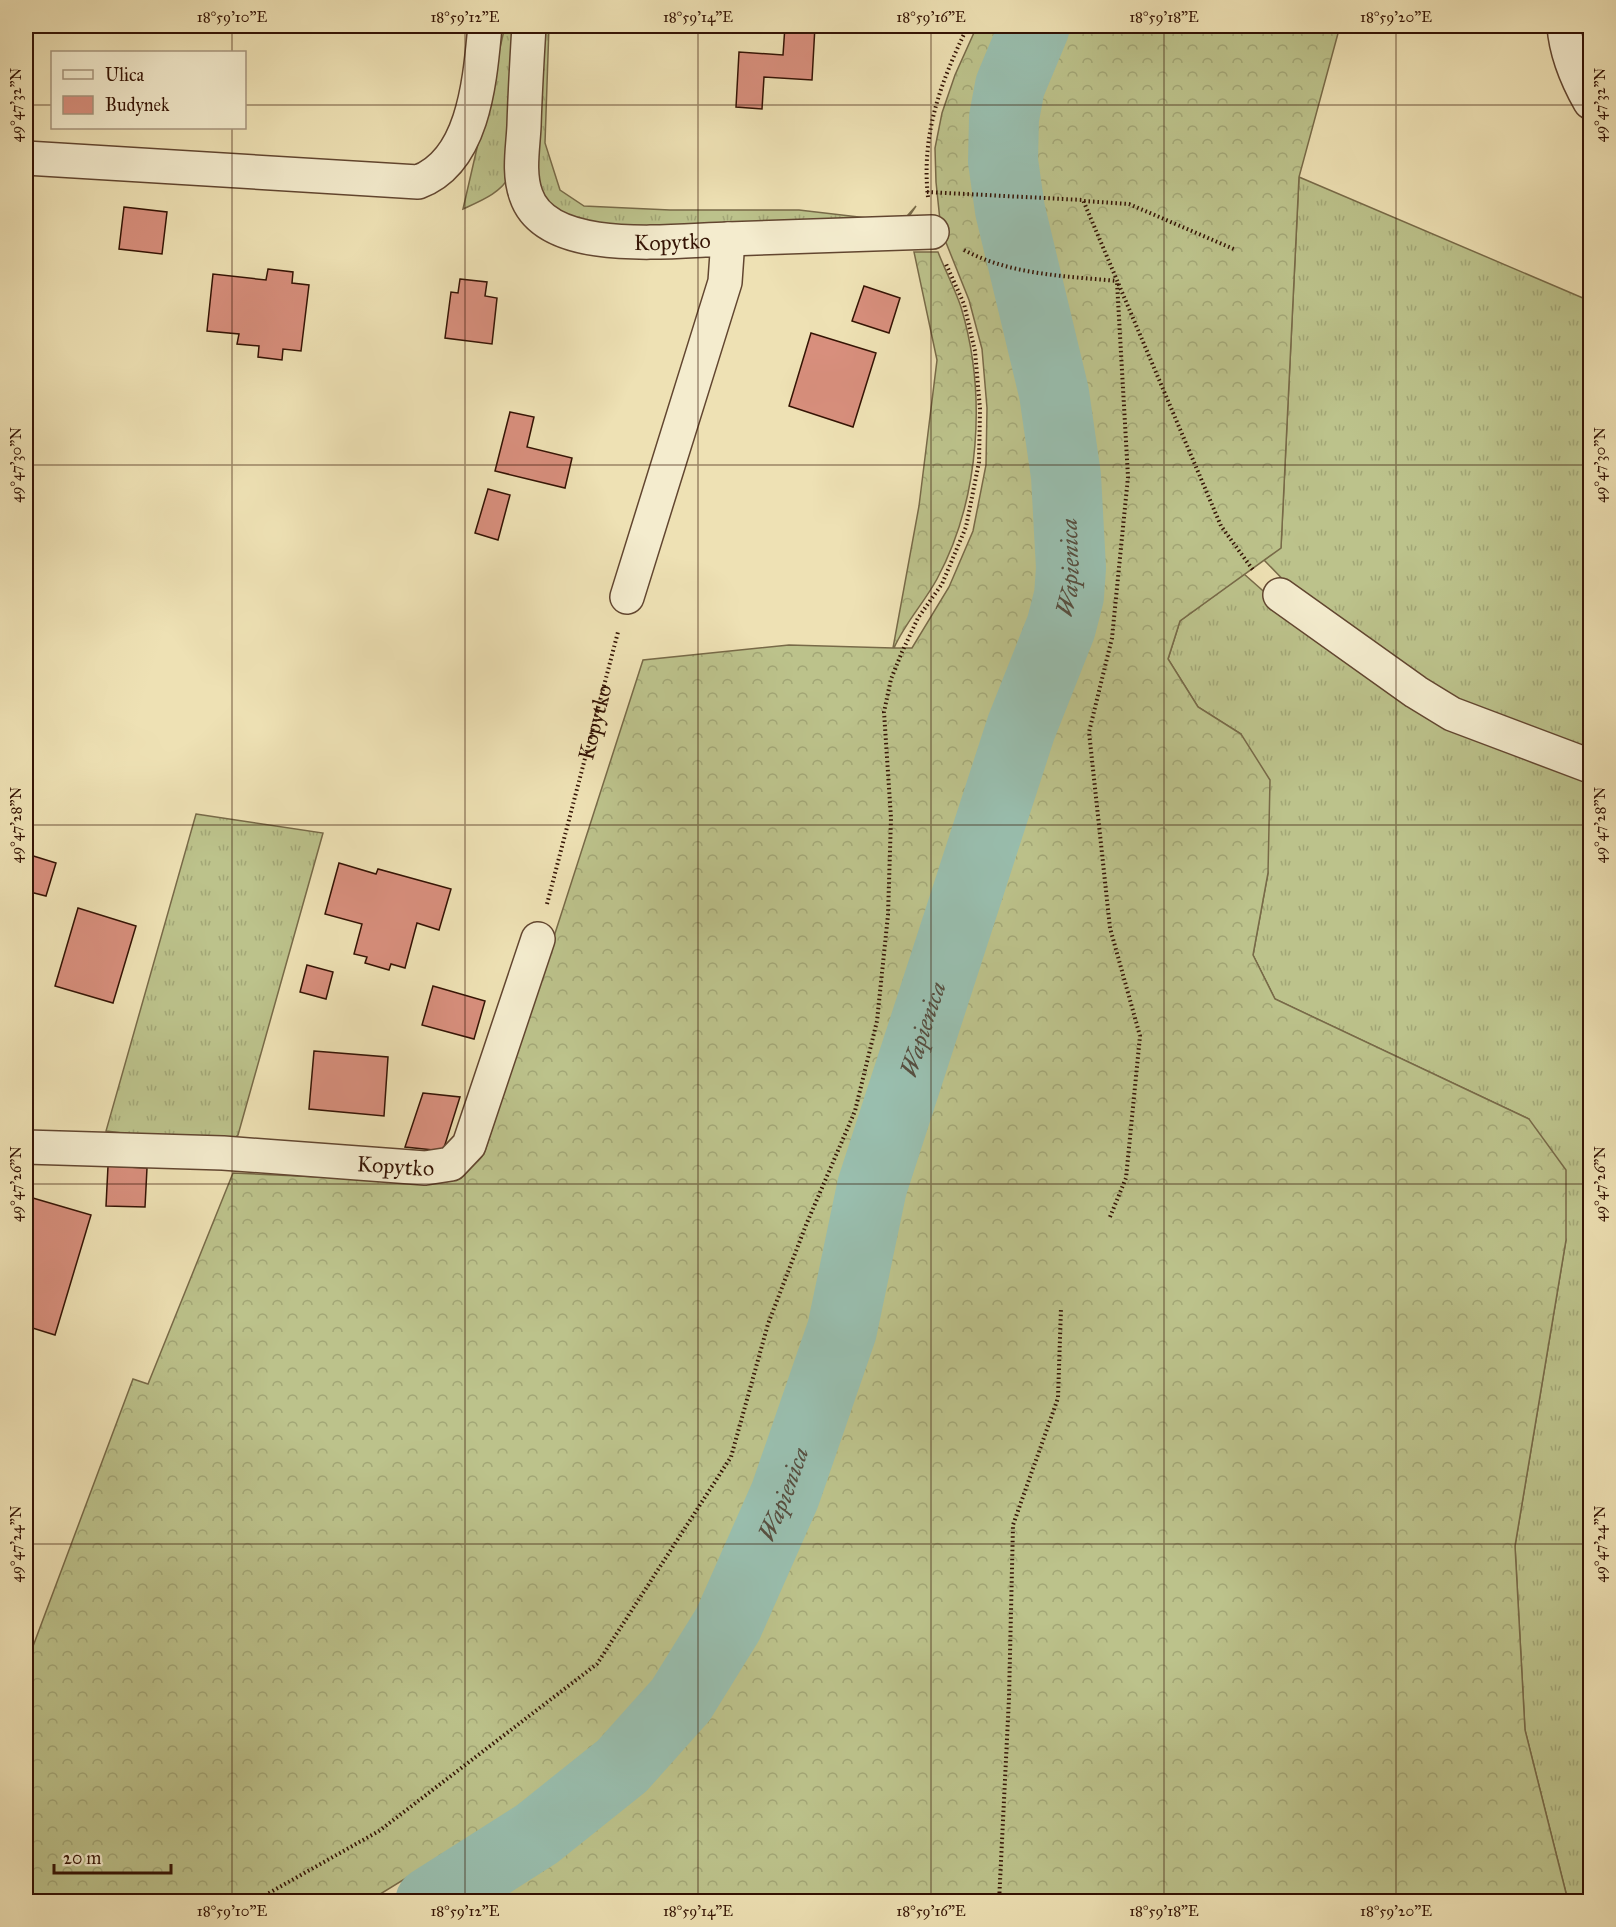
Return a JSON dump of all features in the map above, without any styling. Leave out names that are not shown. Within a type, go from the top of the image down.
[{"type":"street","points":[[26,158],[418,182],[434,176],[458,149],[469,123],[485,26]]},
{"type":"street","name":"Kopytko","points":[[529,26],[522,166],[525,194],[538,216],[563,231],[598,239],[728,239],[725,282],[627,597]]},
{"type":"street","points":[[1564,26],[1564,38],[1579,82],[1590,102]]},
{"type":"street","points":[[728,239],[932,232]]},
{"type":"street","points":[[1280,595],[1416,692],[1452,714],[1590,766]]},
{"type":"street","name":"Kopytko","points":[[26,1147],[223,1153],[425,1168],[451,1164],[469,1145],[538,939]]},
{"type":"path","points":[[253,1902],[379,1831],[597,1664],[730,1457],[768,1324],[806,1225],[855,1111],[877,1021],[888,915],[891,818],[884,712],[891,679],[902,652],[918,618],[942,584],[966,527],[979,462],[980,409],[975,351],[964,303],[932,232],[927,192],[926,151],[933,111],[946,72],[968,26]]},
{"type":"path","points":[[927,192],[1048,196],[1130,204],[1236,250]]},
{"type":"path","points":[[1084,201],[1221,526],[1245,562],[1280,595]]},
{"type":"path","points":[[932,232],[982,260],[1026,272],[1117,282]]},
{"type":"path","points":[[1110,1217],[1126,1178],[1140,1036],[1110,928],[1089,732],[1112,638],[1128,477],[1117,282]]},
{"type":"path","name":"Kopytko","points":[[538,939],[627,597]]},
{"type":"path","points":[[999,1902],[1009,1698],[1013,1525],[1058,1398],[1061,1308]]},
{"type":"green space","points":[[505,26],[520,26],[511,174],[497,191],[463,209]]},
{"type":"green space","points":[[540,26],[549,26],[545,143],[560,190],[584,206],[670,210],[799,210],[893,221],[907,216],[916,206],[906,221],[601,231],[551,206],[540,190],[532,133]]},
{"type":"green space","points":[[977,26],[1012,26],[1003,45],[990,91],[981,140],[983,180],[1036,399],[1046,477],[1051,562],[1042,617],[1003,712],[951,884],[862,1146],[822,1291],[753,1493],[706,1602],[630,1719],[520,1808],[369,1901],[26,1901],[26,1665],[133,1379],[148,1384],[233,1173],[428,1182],[445,1179],[466,1171],[484,1154],[643,660],[789,645],[893,648],[919,506],[937,360],[914,252],[938,252],[961,307],[974,375],[975,446],[963,515],[951,548],[937,579],[894,648],[912,648],[949,587],[973,531],[986,465],[987,408],[982,349],[969,300],[941,230],[935,148],[942,113],[955,75]]},
{"type":"green space","points":[[1060,26],[1340,26],[1299,177],[1281,548],[1180,621],[1168,659],[1198,707],[1241,734],[1270,780],[1268,873],[1253,955],[1275,999],[1529,1119],[1566,1170],[1566,1240],[1515,1546],[1525,1730],[1567,1897],[1575,1901],[465,1901],[546,1849],[632,1778],[693,1714],[746,1631],[805,1504],[865,1341],[893,1190],[1041,738],[1084,628],[1092,574],[1087,476],[1075,390],[1029,185],[1025,137],[1030,99],[1043,58]]},
{"type":"green space","points":[[1299,177],[1590,301],[1590,712],[1583,750],[1456,700],[1295,592],[1264,560],[1281,547]]},
{"type":"green space","points":[[1244,574],[1278,604],[1590,776],[1590,1901],[1575,1901],[1567,1897],[1525,1730],[1515,1546],[1566,1240],[1529,1119],[1275,999],[1253,955],[1268,873],[1241,734],[1198,707],[1168,659],[1180,621]]},
{"type":"green space","points":[[196,814],[323,833],[238,1135],[232,1140],[171,1139],[106,1131]]},
{"type":"building","points":[[785,26],[815,26],[812,80],[764,77],[762,109],[736,107],[739,52],[783,55]]},
{"type":"building","points":[[124,207],[167,212],[162,254],[119,249]]},
{"type":"building","points":[[268,269],[293,272],[292,283],[309,285],[301,351],[283,349],[282,360],[258,357],[259,346],[237,344],[239,334],[207,331],[213,274],[266,280]]},
{"type":"building","points":[[460,279],[487,282],[485,296],[497,298],[492,344],[445,338],[451,292],[458,293]]},
{"type":"building","points":[[864,286],[900,298],[889,333],[852,321]]},
{"type":"building","points":[[811,333],[876,353],[853,427],[789,406]]},
{"type":"building","points":[[510,412],[534,417],[527,447],[572,458],[565,488],[495,471]]},
{"type":"building","points":[[488,489],[510,495],[498,540],[475,533]]},
{"type":"building","points":[[27,854],[56,863],[46,896],[26,891]]},
{"type":"building","points":[[339,863],[376,874],[378,869],[451,889],[439,930],[417,923],[405,968],[391,964],[389,970],[365,963],[367,957],[354,954],[362,924],[325,914]]},
{"type":"building","points":[[78,908],[136,926],[113,1003],[55,986]]},
{"type":"building","points":[[307,965],[333,972],[326,999],[300,992]]},
{"type":"building","points":[[433,986],[485,1001],[474,1039],[422,1025]]},
{"type":"building","points":[[314,1051],[388,1057],[384,1116],[309,1109]]},
{"type":"building","points":[[423,1093],[460,1097],[443,1151],[405,1147]]},
{"type":"building","points":[[108,1166],[147,1168],[145,1207],[106,1206]]},
{"type":"building","points":[[26,1196],[91,1215],[55,1335],[26,1326]]},
{"type":"waterway","name":"Wapienica","points":[[430,1902],[537,1834],[622,1766],[681,1700],[728,1624],[785,1495],[842,1330],[872,1187],[1021,728],[1061,627],[1069,596],[1071,568],[1066,476],[1054,393],[1010,210],[1003,161],[1004,118],[1010,86],[1035,26]]}]
